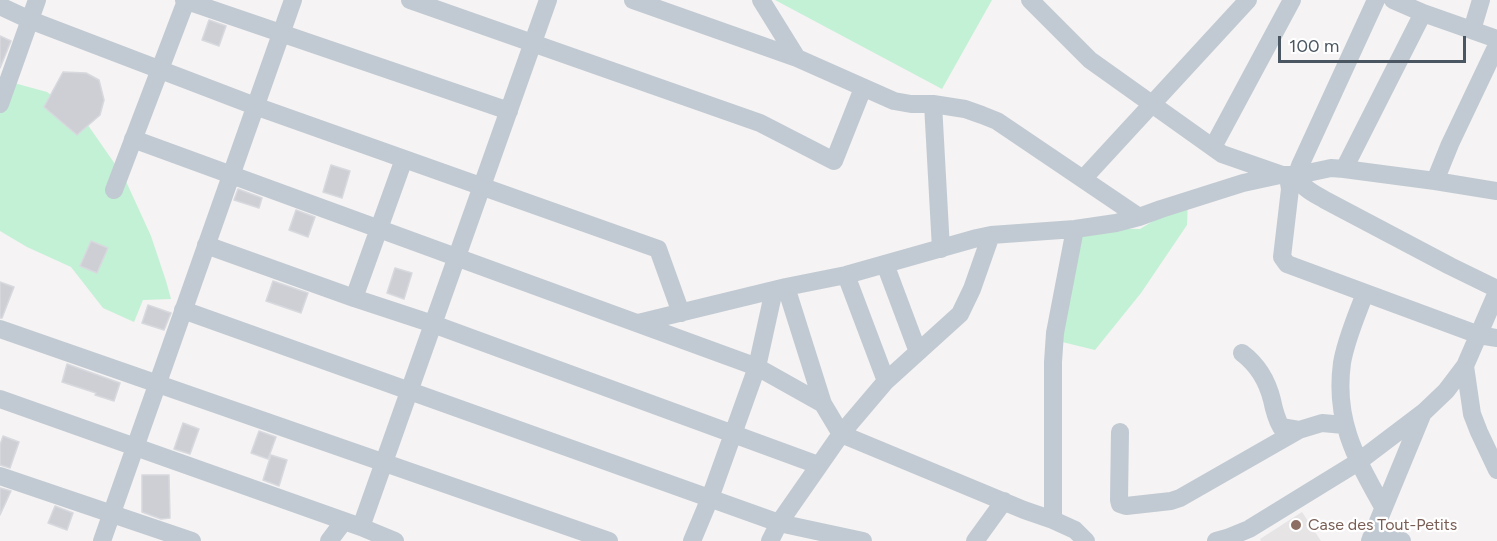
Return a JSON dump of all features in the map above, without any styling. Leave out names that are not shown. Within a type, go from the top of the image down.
[{"type":"street","points":[[1,98],[37,0]]},
{"type":"street","points":[[114,190],[185,0],[508,111]]},
{"type":"street","points":[[102,541],[292,0]]},
{"type":"street","points":[[410,0],[760,123],[834,161],[863,88]]},
{"type":"street","points":[[329,541],[352,524],[384,463],[548,0]]},
{"type":"street","points":[[633,0],[797,58],[894,101],[933,104],[964,109],[982,115],[997,122],[1139,217]]},
{"type":"street","points":[[761,0],[797,58]]},
{"type":"street","points":[[1030,0],[1090,60],[1222,154],[1289,175],[1312,193],[1497,290],[1465,366],[1446,391],[1424,412],[1358,462],[1252,535],[1215,541]]},
{"type":"street","points":[[1083,178],[1248,0]]},
{"type":"street","points":[[1213,147],[1292,0]]},
{"type":"street","points":[[1376,0],[1303,159],[1288,177],[1290,189],[1282,257],[1287,264],[1479,335],[1497,338]]},
{"type":"street","points":[[1393,0],[1497,39]]},
{"type":"street","points":[[1472,30],[1481,0]]},
{"type":"street","points":[[0,6],[30,20],[255,106],[658,249],[681,313]]},
{"type":"street","points":[[1344,169],[1423,13]]},
{"type":"street","points":[[1435,181],[1497,45]]},
{"type":"street","points":[[933,104],[941,249]]},
{"type":"street","points":[[134,139],[757,366],[823,404]]},
{"type":"street","points":[[354,298],[404,159]]},
{"type":"street","points":[[638,323],[846,275],[977,238],[1116,223],[1243,183],[1331,168],[1497,191]]},
{"type":"street","points":[[1053,520],[1055,333],[1076,229]]},
{"type":"street","points":[[770,541],[779,523],[841,434],[886,381],[960,314],[972,289],[991,236]]},
{"type":"street","points":[[206,245],[433,324],[818,465]]},
{"type":"street","points":[[885,264],[918,352]]},
{"type":"street","points":[[846,275],[886,381]]},
{"type":"street","points":[[692,541],[710,498],[757,366],[780,289]]},
{"type":"street","points":[[780,289],[823,404],[841,434],[1053,520],[1075,530],[1086,541]]},
{"type":"street","points":[[1365,293],[1342,361],[1340,387],[1344,425],[1358,462],[1383,507]]},
{"type":"street","points":[[183,310],[779,523],[863,541]]},
{"type":"street","points":[[0,329],[609,541]]},
{"type":"street","points":[[1242,353],[1264,376],[1272,398],[1275,417],[1281,427],[1299,430]]},
{"type":"street","points":[[1465,366],[1472,414],[1497,470]]},
{"type":"street","points":[[0,399],[395,541]]},
{"type":"street","points":[[1402,541],[1371,540],[1424,412]]},
{"type":"street","points":[[1120,432],[1119,500],[1120,504],[1125,506],[1180,498],[1299,430],[1322,423],[1344,425]]},
{"type":"street","points":[[0,476],[192,541]]},
{"type":"street","points":[[975,541],[1005,501]]},
{"type":"shaded area","name":"Case des Tout-Petits","points":[[1302,512],[1321,541],[1261,541],[1260,539]]},
{"type":"green space","points":[[775,0],[992,0],[942,89]]},
{"type":"green space","points":[[0,83],[14,83],[47,92],[83,118],[124,177],[151,236],[171,299],[143,300],[134,322],[103,308],[71,267],[27,247],[0,231]]},
{"type":"green space","points":[[1188,200],[1187,225],[1141,293],[1095,350],[1054,340],[1084,228],[1140,229]]},
{"type":"building","points":[[209,20],[226,26],[219,46],[202,40]]},
{"type":"building","points":[[0,36],[11,41],[0,68]]},
{"type":"building","points":[[63,72],[86,73],[99,80],[104,100],[100,115],[77,135],[44,107]]},
{"type":"building","points":[[331,165],[350,171],[342,198],[323,192]]},
{"type":"building","points":[[238,189],[262,198],[259,208],[234,200]]},
{"type":"building","points":[[296,210],[315,217],[308,237],[289,230]]},
{"type":"building","points":[[91,241],[108,248],[97,273],[80,266]]},
{"type":"building","points":[[395,268],[412,273],[404,299],[387,293]]},
{"type":"building","points":[[273,281],[308,293],[301,313],[266,301]]},
{"type":"building","points":[[0,282],[14,287],[2,318],[0,318]]},
{"type":"building","points":[[148,305],[171,313],[164,330],[142,323]]},
{"type":"building","points":[[67,364],[120,383],[114,401],[62,382]]},
{"type":"building","points":[[183,423],[199,429],[190,454],[174,449]]},
{"type":"building","points":[[259,431],[276,437],[268,459],[251,453]]},
{"type":"building","points":[[3,436],[19,442],[10,468],[0,465],[0,445]]},
{"type":"building","points":[[271,455],[287,460],[279,486],[263,480]]},
{"type":"building","points":[[142,475],[169,475],[170,518],[161,519],[142,512]]},
{"type":"building","points":[[0,488],[11,491],[0,515]]},
{"type":"building","points":[[55,506],[73,513],[67,530],[48,523]]},
{"type":"place","name":"Case des Tout-Petits","points":[[1296,525]]}]
